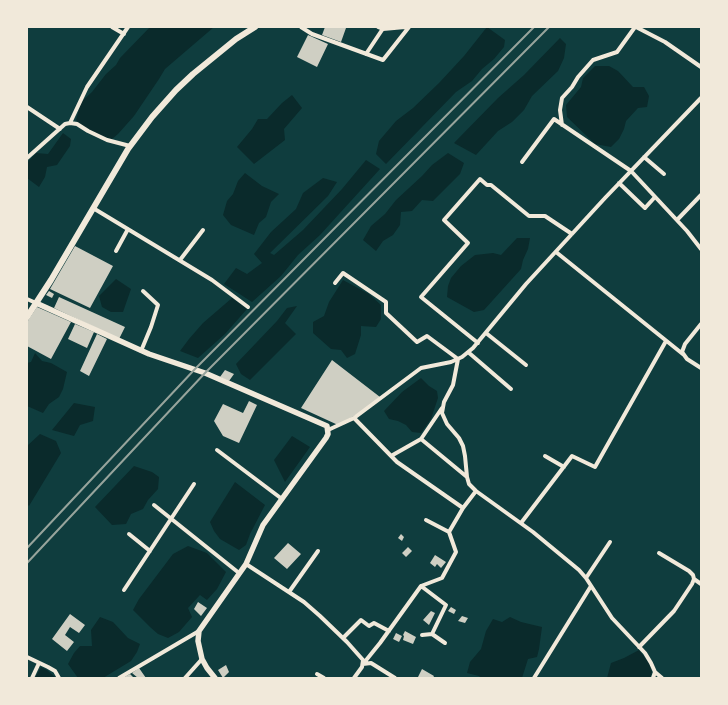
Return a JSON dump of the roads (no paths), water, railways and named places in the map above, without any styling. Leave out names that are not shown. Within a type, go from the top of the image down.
[{"type":"main road","points":[[27,317],[130,146],[152,117],[176,90],[236,39],[255,27]]},
{"type":"main road","points":[[36,303],[141,351],[205,373],[327,426],[328,430],[326,438],[263,526],[246,564],[199,631],[198,641],[202,659],[207,668],[216,678]]},
{"type":"street","points":[[112,27],[124,34]]},
{"type":"street","points":[[70,123],[87,87],[128,27]]},
{"type":"street","points":[[300,27],[312,34],[383,60],[409,27]]},
{"type":"street","points":[[366,54],[382,28],[405,27]]},
{"type":"street","points":[[562,125],[560,110],[562,98],[572,87],[578,76],[593,60],[617,52],[635,27],[665,42],[701,67]]},
{"type":"street","points":[[328,430],[354,418],[421,368],[451,362],[468,352],[478,343],[526,284],[630,171],[701,98]]},
{"type":"street","points":[[27,107],[60,129]]},
{"type":"street","points":[[522,162],[554,119],[630,171],[701,249]]},
{"type":"street","points":[[27,158],[65,124],[70,123],[77,124],[107,140],[130,146]]},
{"type":"street","points":[[644,157],[664,174]]},
{"type":"street","points":[[478,343],[420,297],[468,244],[444,220],[480,179],[487,185],[491,185],[529,216],[545,216],[572,234]]},
{"type":"street","points":[[619,183],[645,208],[655,197]]},
{"type":"street","points":[[676,220],[701,195]]},
{"type":"street","points":[[93,208],[212,280],[248,307]]},
{"type":"street","points":[[116,251],[128,229]]},
{"type":"street","points":[[180,260],[203,230]]},
{"type":"street","points":[[556,252],[701,368]]},
{"type":"street","points":[[335,283],[343,273],[386,302],[386,313],[417,342],[426,336],[458,359]]},
{"type":"street","points":[[141,351],[151,327],[158,304],[143,291]]},
{"type":"street","points":[[27,299],[36,303]]},
{"type":"street","points":[[684,355],[683,348],[685,344],[701,324]]},
{"type":"street","points":[[486,333],[526,365]]},
{"type":"street","points":[[521,523],[572,456],[595,467],[666,341]]},
{"type":"street","points":[[468,352],[511,389]]},
{"type":"street","points":[[391,456],[421,439],[442,408],[453,385],[458,359]]},
{"type":"street","points":[[442,408],[444,420],[459,438],[463,446],[466,456],[467,477],[469,484],[476,491],[521,523],[579,570],[586,578],[612,618],[639,647],[651,662],[655,672],[662,678]]},
{"type":"street","points":[[354,418],[397,462],[463,508]]},
{"type":"street","points":[[421,439],[467,477]]},
{"type":"street","points":[[217,450],[282,499]]},
{"type":"street","points":[[545,456],[564,467]]},
{"type":"street","points":[[124,590],[194,484]]},
{"type":"street","points":[[449,532],[463,508],[476,491]]},
{"type":"street","points":[[154,505],[239,573]]},
{"type":"street","points":[[354,678],[421,586],[442,578],[456,552],[449,532],[426,520]]},
{"type":"street","points":[[129,534],[150,551]]},
{"type":"street","points":[[586,578],[610,542]]},
{"type":"street","points":[[289,592],[318,552]]},
{"type":"street","points":[[659,553],[689,571],[693,574],[694,579],[701,584]]},
{"type":"street","points":[[246,564],[304,602],[343,638],[360,656],[363,664]]},
{"type":"street","points":[[639,647],[674,611],[694,579]]},
{"type":"street","points":[[421,586],[446,605],[432,634]]},
{"type":"street","points":[[534,678],[591,586]]},
{"type":"street","points":[[343,638],[361,620],[369,626],[374,623],[389,631]]},
{"type":"street","points":[[119,678],[199,631]]},
{"type":"street","points":[[422,635],[432,634],[445,643]]},
{"type":"street","points":[[27,657],[55,671],[59,678]]},
{"type":"street","points":[[184,678],[202,659]]},
{"type":"street","points":[[32,678],[40,663]]},
{"type":"street","points":[[363,664],[371,663],[395,678]]},
{"type":"street","points":[[653,678],[655,672]]},
{"type":"street","points":[[317,674],[324,678]]},
{"type":"water","points":[[150,27],[214,27],[165,69],[134,116],[112,139],[95,134],[82,127],[76,120],[81,102],[92,92],[106,74],[116,65],[120,58]]},
{"type":"water","points":[[487,27],[505,40],[504,47],[472,81],[456,92],[386,164],[376,154],[379,141],[396,121],[413,108],[439,83],[464,56]]},
{"type":"water","points":[[560,38],[566,44],[564,58],[558,71],[532,96],[524,110],[512,122],[498,131],[476,155],[454,143],[498,98],[524,75]]},
{"type":"water","points":[[595,66],[609,66],[618,71],[633,87],[644,87],[649,96],[647,107],[638,108],[626,121],[619,139],[611,147],[595,144],[567,117],[566,105],[581,87],[583,78]]},
{"type":"water","points":[[292,95],[302,108],[284,129],[285,140],[254,164],[237,147],[258,119],[267,119]]},
{"type":"water","points":[[63,133],[71,139],[70,146],[57,165],[47,167],[45,177],[39,187],[27,178],[27,163],[36,153],[48,154]]},
{"type":"water","points":[[448,153],[464,163],[460,174],[433,201],[422,200],[412,211],[401,212],[400,225],[393,235],[383,241],[376,251],[363,240],[371,226],[385,214],[396,200],[432,165]]},
{"type":"water","points":[[366,160],[380,169],[320,235],[298,255],[281,276],[252,302],[224,284],[236,268],[247,274],[262,263],[254,254],[271,232],[296,209],[303,193],[323,178],[337,182],[328,196],[270,253],[274,255],[303,230],[342,189]]},
{"type":"water","points":[[245,173],[262,186],[279,194],[271,202],[266,217],[259,223],[254,235],[231,225],[223,215],[227,201],[233,194],[238,181]]},
{"type":"water","points":[[517,238],[530,238],[521,269],[484,310],[474,312],[447,297],[448,286],[451,278],[461,266],[475,255],[493,253],[501,255]]},
{"type":"water","points":[[116,279],[131,289],[123,312],[111,312],[102,307],[99,296]]},
{"type":"water","points":[[343,280],[369,294],[381,305],[381,319],[376,327],[361,326],[361,335],[355,354],[347,358],[341,350],[331,349],[313,333],[313,322],[324,316],[329,302]]},
{"type":"water","points":[[232,298],[247,309],[225,334],[198,358],[180,351],[203,323]]},
{"type":"water","points":[[297,306],[285,323],[296,334],[250,380],[241,374],[236,364],[277,321],[287,308]]},
{"type":"water","points":[[35,353],[42,361],[51,363],[67,372],[63,389],[59,397],[49,404],[43,413],[27,406],[27,363],[31,362]]},
{"type":"water","points":[[421,378],[437,391],[438,398],[431,419],[421,433],[412,432],[406,425],[389,419],[384,411],[402,392]]},
{"type":"water","points":[[74,403],[95,407],[93,421],[80,425],[74,436],[52,430]]},
{"type":"water","points":[[40,434],[56,441],[61,453],[29,506],[27,504],[27,446]]},
{"type":"water","points":[[292,436],[310,447],[285,482],[274,460]]},
{"type":"water","points":[[134,466],[152,472],[159,477],[158,489],[148,500],[143,509],[131,514],[126,524],[112,525],[95,507]]},
{"type":"water","points":[[235,482],[265,505],[246,545],[239,550],[220,539],[210,522]]},
{"type":"water","points":[[188,546],[207,553],[226,572],[217,589],[207,600],[200,595],[188,608],[192,617],[179,632],[168,638],[158,634],[133,610],[139,599],[173,554]]},
{"type":"water","points":[[100,617],[113,622],[128,638],[140,644],[131,661],[103,678],[78,678],[68,664],[80,646],[92,646],[91,630]]},
{"type":"water","points":[[510,617],[521,622],[542,627],[537,657],[528,659],[522,678],[481,678],[479,676],[467,673],[470,662],[481,649],[486,631],[493,619],[502,622]]},
{"type":"water","points":[[639,650],[649,663],[652,672],[650,678],[607,678],[611,663]]},
{"type":"water","points":[[41,667],[47,670],[56,678],[35,678]]},
{"type":"railway","points":[[27,548],[195,369],[534,27]]},
{"type":"railway","points":[[27,563],[205,373],[549,27]]}]
